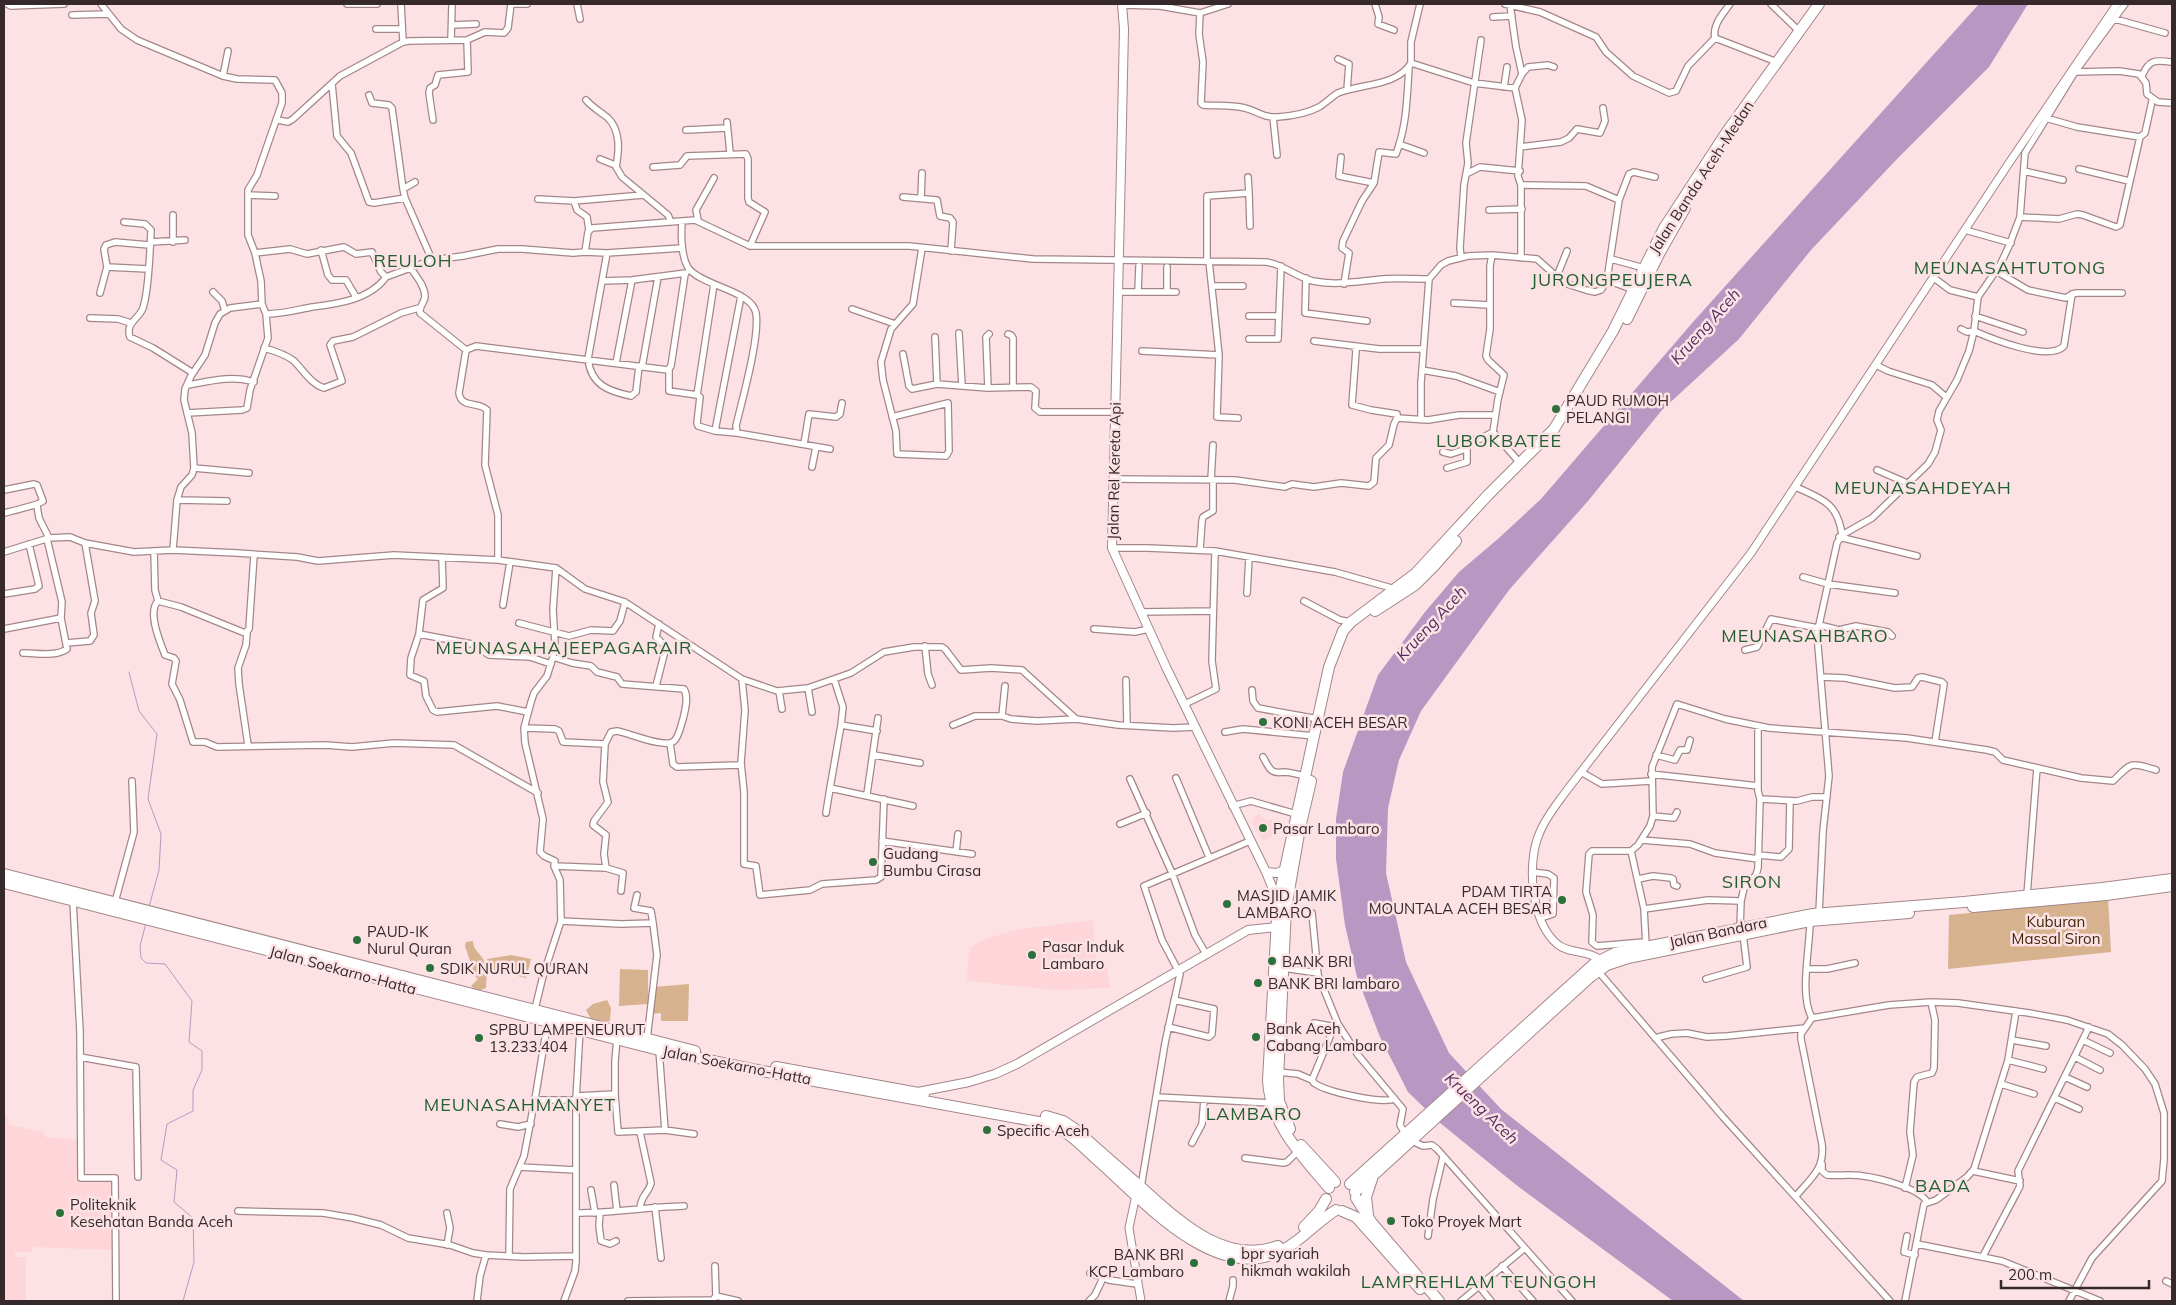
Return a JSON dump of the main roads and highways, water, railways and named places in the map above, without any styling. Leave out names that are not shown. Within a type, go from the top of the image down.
[{"type":"highway","name":"Jalan Banda Aceh-Medan","points":[[1332,1185],[1298,1151],[1286,1136],[1271,1103],[1268,1080],[1278,901],[1296,814],[1341,647],[1359,622],[1415,585],[1436,565],[1492,500],[1557,434],[1599,361],[1664,228],[1712,155],[1819,4]]},
{"type":"highway","name":"Jalan Banda Aceh-Medan","points":[[1332,1185],[1291,1130],[1279,1101],[1278,1072],[1289,886],[1314,736],[1332,657],[1342,631],[1433,556],[1520,463],[1554,430],[1640,295],[1667,238],[1705,173],[1826,4]]},
{"type":"highway","name":"Jalan Soekarno-Hatta","points":[[4,874],[115,902],[135,911]]},
{"type":"highway","name":"Jalan Bandara","points":[[1588,974],[1598,971],[1617,960],[1819,913],[2102,888],[2172,879]]},
{"type":"highway","name":"Jalan Soekarno-Hatta","points":[[4,883],[74,901],[135,911],[548,1020],[648,1039],[828,1080]]},
{"type":"highway","name":"Jalan Bandara","points":[[1741,931],[1810,921],[2106,895],[2172,886]]},
{"type":"highway","name":"Jalan Bandara","points":[[1353,1191],[1588,974],[1596,956],[1615,953],[1645,944],[1674,946]]},
{"type":"highway","name":"Jalan Soekarno-Hatta","points":[[405,982],[535,1010],[617,1039],[659,1050],[828,1080],[916,1092],[1063,1121],[1075,1129],[1109,1165]]},
{"type":"highway","name":"Jalan Soekarno-Hatta","points":[[842,1082],[1050,1124],[1066,1132],[1109,1165],[1198,1244],[1226,1256],[1247,1259],[1267,1256],[1293,1244],[1339,1210]]},
{"type":"highway","name":"Jalan Bandara","points":[[1353,1191],[1375,1174],[1409,1138]]},
{"type":"highway","points":[[1372,1223],[1366,1211],[1366,1197],[1368,1186],[1375,1174]]},
{"type":"highway","points":[[1432,1301],[1356,1217],[1330,1206],[1326,1199],[1332,1185],[1341,1181],[1353,1191],[1372,1223],[1438,1301]]},
{"type":"highway","name":"Jalan Soekarno-Hatta","points":[[1139,1191],[1199,1235],[1244,1252],[1254,1252],[1279,1246],[1299,1232],[1319,1211],[1326,1199]]},
{"type":"highway","points":[[1339,1210],[1351,1206],[1353,1191]]},
{"type":"main road","name":"Jalan Rel Kereta Api","points":[[1122,4],[1122,157],[1112,548],[1278,901]]},
{"type":"main road","points":[[1266,872],[1277,873],[1284,870]]},
{"type":"main road","points":[[916,1092],[969,1082],[1010,1067],[1248,930],[1276,927]]},
{"type":"water","name":"Krueng Aceh","points":[[1979,4],[2028,4],[1989,67],[1897,159],[1811,250],[1739,339],[1662,410],[1588,501],[1509,590],[1421,711],[1399,760],[1388,808],[1386,873],[1406,962],[1449,1053],[1501,1109],[1744,1301],[1673,1301],[1515,1184],[1439,1122],[1408,1092],[1380,1037],[1357,977],[1345,925],[1336,859],[1336,819],[1343,772],[1378,675],[1425,612],[1459,572],[1541,499],[1693,322]]},
{"type":"waterway","points":[[129,672],[139,711],[157,734],[148,799],[161,834],[159,870],[149,907]]},
{"type":"waterway","points":[[146,923],[140,946],[141,958],[146,963],[165,964],[192,1001],[189,1042],[202,1051],[202,1070],[193,1090],[193,1111],[167,1124],[161,1160],[177,1170],[174,1202],[193,1218],[194,1262],[183,1301]]},
{"type":"place","name":"PAUD RUMOH PELANGI","points":[[1556,409]]},
{"type":"place","name":"KONI ACEH BESAR","points":[[1263,722]]},
{"type":"place","name":"Pasar Lambaro","points":[[1263,828]]},
{"type":"place","name":"Gudang Bumbu Cirasa","points":[[873,862]]},
{"type":"place","name":"PDAM TIRTA MOUNTALA ACEH BESAR","points":[[1562,900]]},
{"type":"place","name":"MASJID JAMIK LAMBARO","points":[[1227,904]]},
{"type":"place","name":"PAUD-IK Nurul Quran","points":[[357,940]]},
{"type":"place","name":"Pasar Induk Lambaro","points":[[1032,955]]},
{"type":"place","name":"BANK BRI","points":[[1272,961]]},
{"type":"place","name":"SDIK NURUL QURAN","points":[[430,968]]},
{"type":"place","name":"BANK BRI lambaro","points":[[1258,983]]},
{"type":"place","name":"Bank Aceh Cabang Lambaro","points":[[1256,1037]]},
{"type":"place","name":"SPBU LAMPENEURUT 13.233.404","points":[[479,1038]]},
{"type":"place","name":"Specific Aceh","points":[[987,1130]]},
{"type":"place","name":"Politeknik Kesehatan Banda Aceh","points":[[60,1213]]},
{"type":"place","name":"Toko Proyek Mart","points":[[1391,1221]]},
{"type":"place","name":"bpr syariah hikmah wakilah","points":[[1231,1262]]},
{"type":"place","name":"BANK BRI KCP Lambaro","points":[[1194,1263]]},
{"type":"district","name":"REULOH","points":[[413,260]]},
{"type":"district","name":"MEUNASAHTUTONG","points":[[2010,267]]},
{"type":"district","name":"JURONGPEUJERA","points":[[1612,279]]},
{"type":"district","name":"LUBOKBATEE","points":[[1499,440]]},
{"type":"district","name":"MEUNASAHDEYAH","points":[[1923,487]]},
{"type":"district","name":"MEUNASAHBARO","points":[[1805,635]]},
{"type":"district","name":"MEUNASAHAJEEPAGARAIR","points":[[564,647]]},
{"type":"district","name":"SIRON","points":[[1752,881]]},
{"type":"district","name":"MEUNASAHMANYET","points":[[520,1104]]},
{"type":"district","name":"LAMBARO","points":[[1254,1113]]},
{"type":"district","name":"BADA","points":[[1943,1185]]},
{"type":"district","name":"LAMPREHLAM TEUNGOH","points":[[1479,1281]]},
{"type":"park label","name":"Kuburan Massal Siron","points":[[2056,930]]}]
